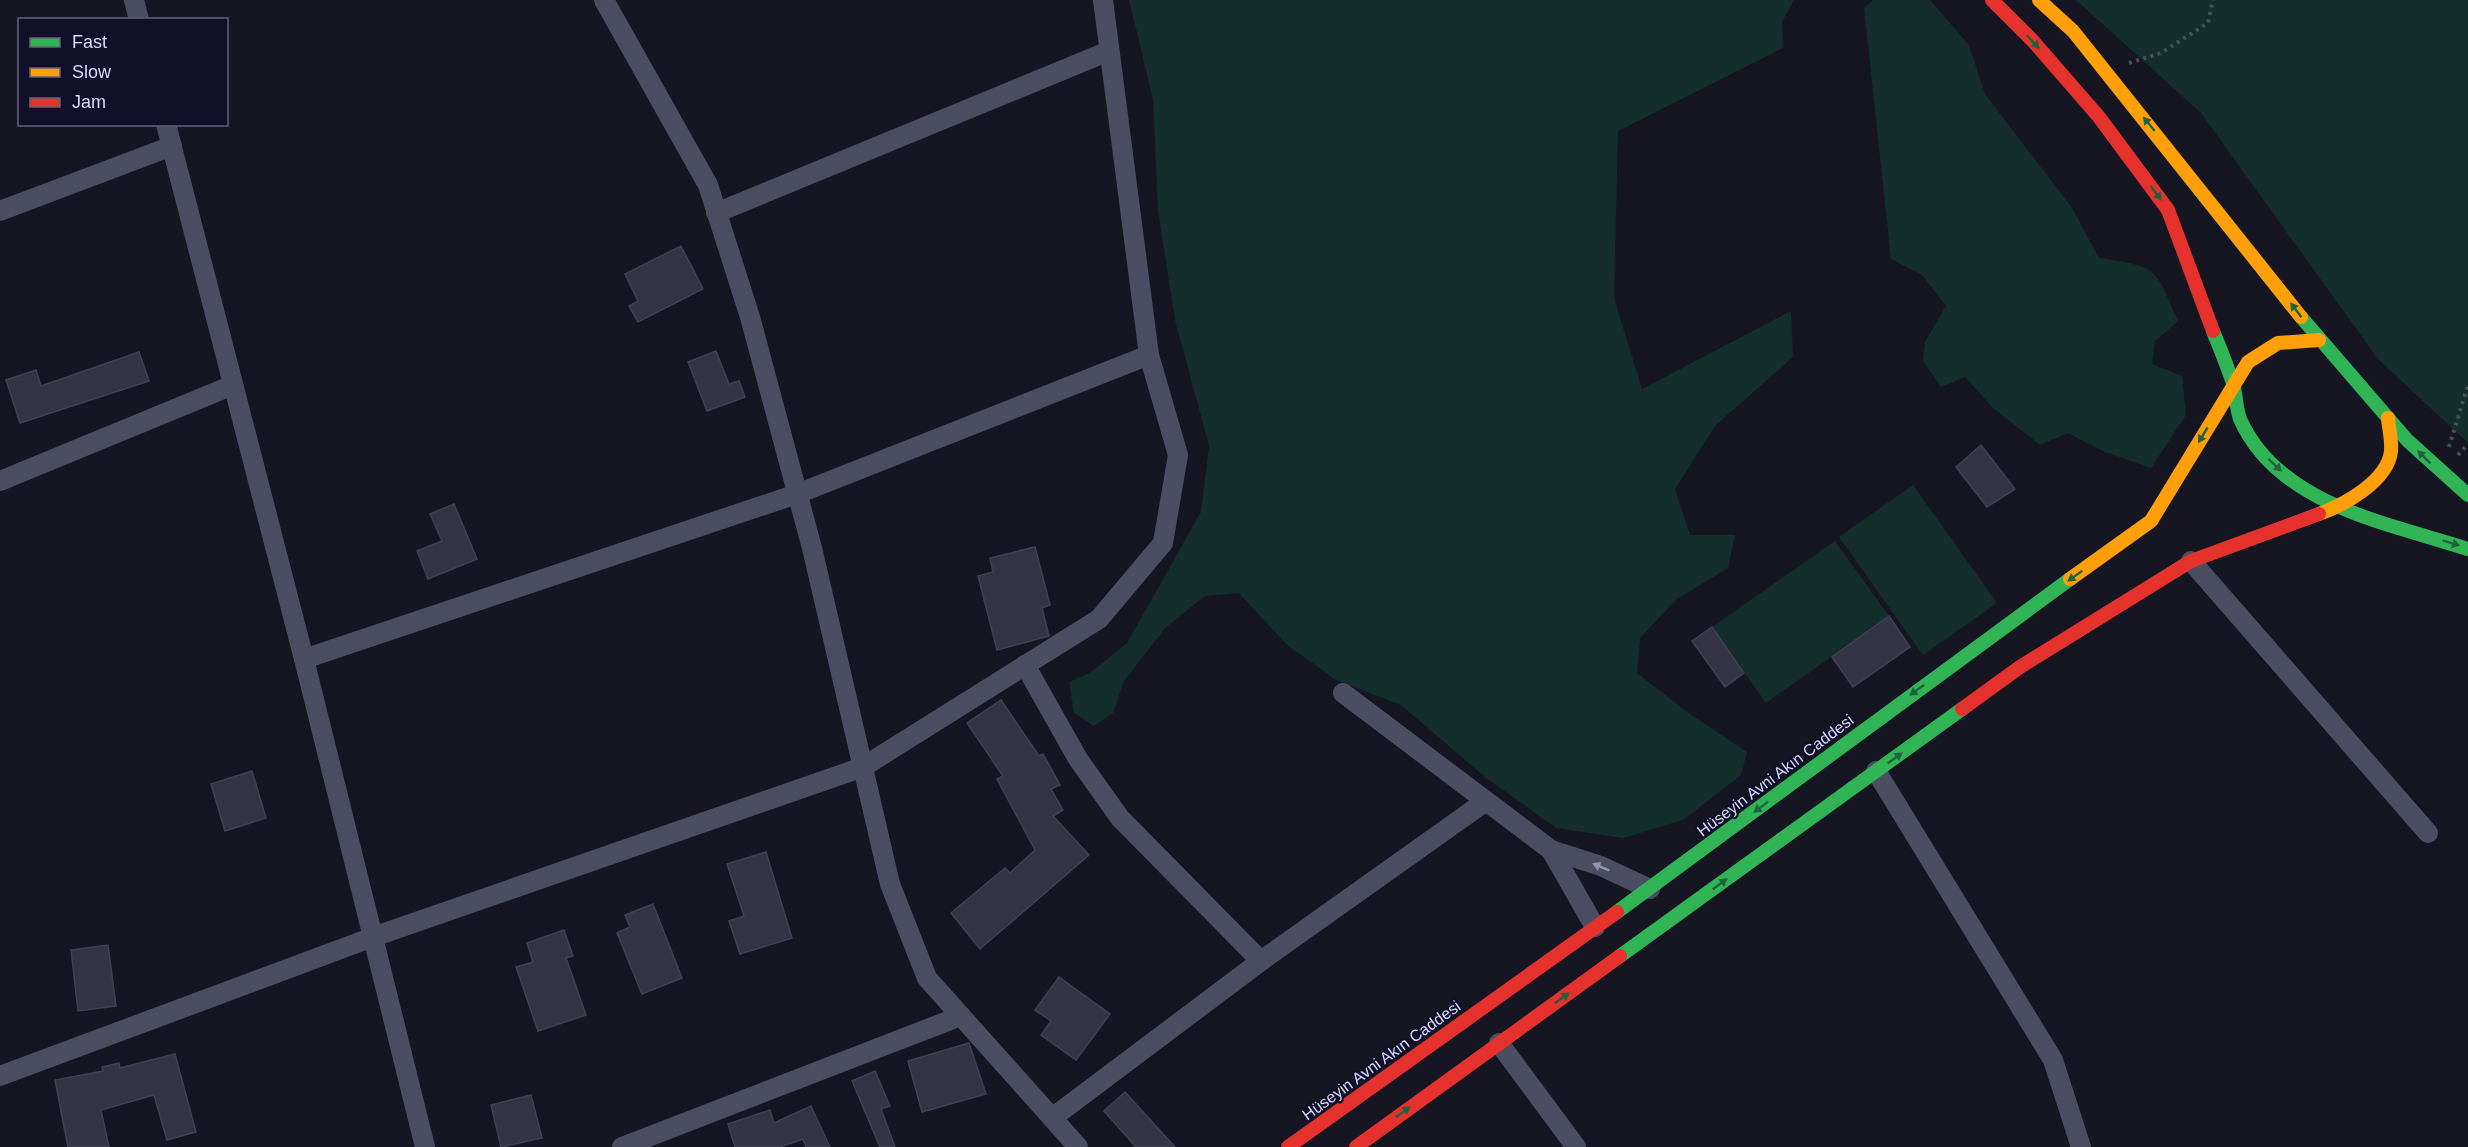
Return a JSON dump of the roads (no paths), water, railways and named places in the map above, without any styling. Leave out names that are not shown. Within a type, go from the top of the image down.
[{"type":"main road","points":[[1992,0],[2033,41],[2099,117],[2168,210],[2233,384],[2240,418],[2261,452],[2293,482],[2337,507],[2468,549]]},
{"type":"main road","points":[[2039,0],[2073,31],[2235,231],[2319,340],[2388,418],[2441,473],[2468,495]]},
{"type":"main road","points":[[2233,384],[2248,362],[2278,343],[2319,340]]},
{"type":"main road","name":"Hüseyin Avni Akın Caddesi","points":[[1288,1147],[1650,889],[1870,724],[2151,521],[2233,384]]},
{"type":"main road","points":[[1356,1147],[2020,667],[2191,561],[2337,507],[2377,480],[2391,453],[2388,418]]},
{"type":"street","points":[[134,0],[138,18]]},
{"type":"street","points":[[0,1076],[373,937],[863,767],[1099,619],[1163,543],[1178,454],[1149,355],[1103,0]]},
{"type":"street","points":[[609,2],[708,185],[750,317],[797,494],[890,884],[927,978],[1078,1147]]},
{"type":"street","points":[[716,213],[1109,51]]},
{"type":"street","points":[[167,126],[304,659],[425,1147]]},
{"type":"street","points":[[0,211],[172,146]]},
{"type":"street","points":[[304,659],[797,494],[1149,355]]},
{"type":"street","points":[[0,481],[233,385]]},
{"type":"street","points":[[2191,561],[2428,833]]},
{"type":"street","points":[[1025,665],[1077,759],[1120,818],[1261,961]]},
{"type":"street","points":[[1343,693],[1551,850],[1601,866],[1650,889]]},
{"type":"street","points":[[1876,771],[2053,1060],[2081,1147]]},
{"type":"street","points":[[1052,1118],[1261,961],[1486,801]]},
{"type":"street","points":[[1551,850],[1595,927]]},
{"type":"street","points":[[622,1147],[961,1016]]},
{"type":"street","points":[[1499,1043],[1576,1147]]}]
